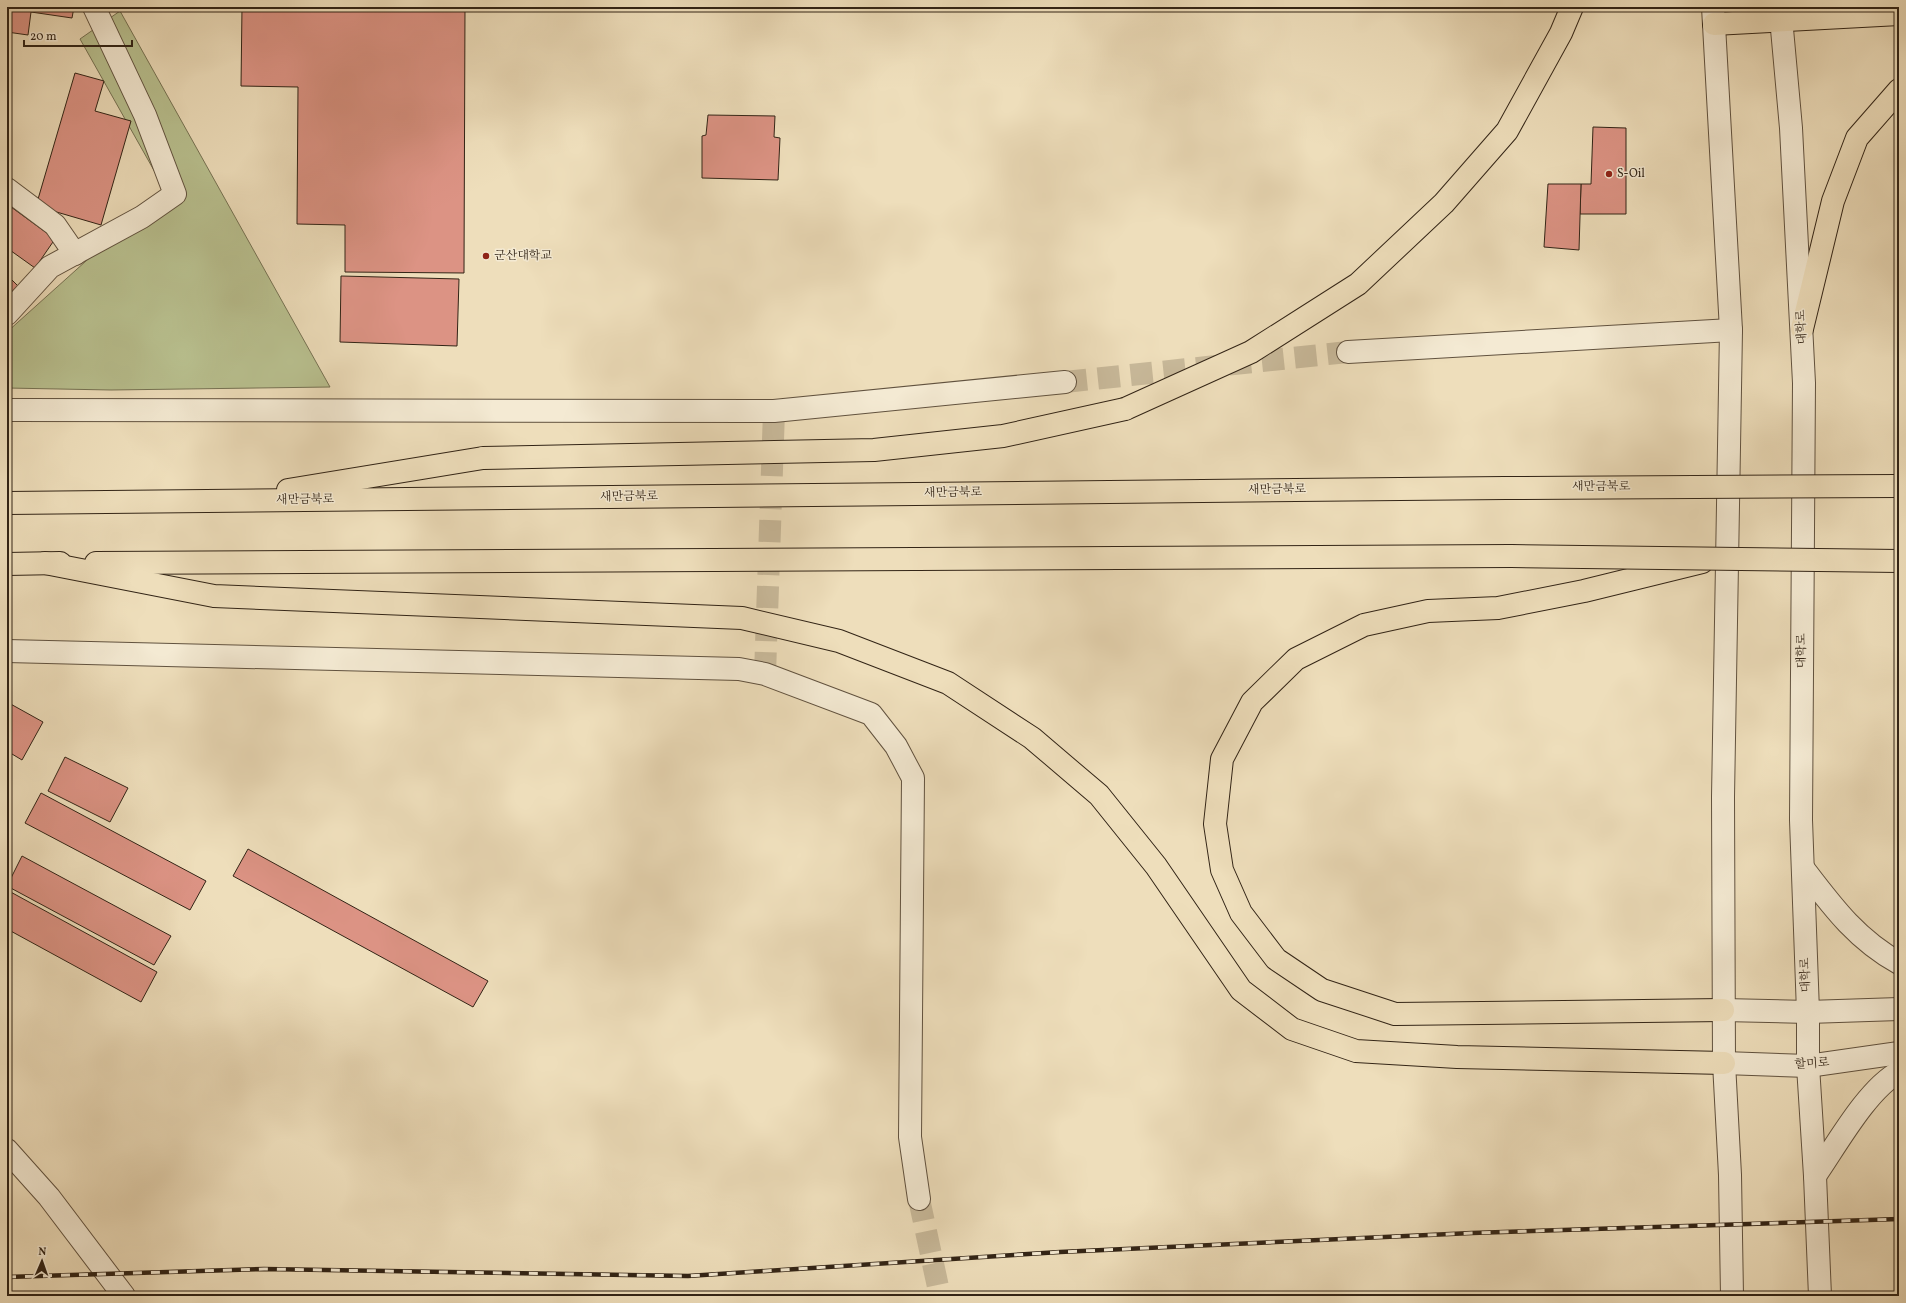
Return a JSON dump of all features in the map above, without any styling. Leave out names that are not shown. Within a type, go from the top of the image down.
[{"type":"highway","points":[[217,501],[482,458],[874,450],[1003,436],[1125,409],[1251,352],[1358,284],[1444,203],[1507,131],[1561,32],[1572,7]]},
{"type":"highway","points":[[1714,16],[1780,14],[1899,14]]},
{"type":"highway","points":[[1802,329],[1833,200],[1857,138],[1899,90]]},
{"type":"highway","points":[[1848,486],[1899,477]]},
{"type":"highway","name":"새만금북로","points":[[7,503],[1505,488],[1899,486]]},
{"type":"highway","points":[[7,564],[1511,556],[1899,561]]},
{"type":"highway","points":[[1719,558],[1584,591],[1498,608],[1428,611],[1364,625],[1296,659],[1252,702],[1222,759],[1215,824],[1222,870],[1241,913],[1276,959],[1322,990],[1394,1014],[1723,1010]]},
{"type":"highway","points":[[45,563],[214,596],[742,618],[839,641],[948,683],[1032,738],[1099,795],[1156,866],[1241,990],[1292,1029],[1356,1050],[1457,1057],[1724,1063]]},
{"type":"street","points":[[7,314],[50,268],[142,217],[175,194],[145,115],[94,7]]},
{"type":"street","name":"대학로","points":[[1780,14],[1791,128],[1804,382],[1801,820],[1808,1012],[1808,1066],[1815,1176],[1820,1296]]},
{"type":"street","points":[[1714,16],[1731,330],[1723,797],[1723,1010],[1724,1063],[1730,1175],[1732,1296]]},
{"type":"street","points":[[7,189],[55,225],[75,254]]},
{"type":"street","points":[[1348,352],[1731,330]]},
{"type":"street","points":[[7,410],[774,410],[1065,382]]},
{"type":"street","points":[[7,651],[739,669],[765,674],[871,714],[896,746],[913,778],[910,1137],[919,1198]]},
{"type":"street","points":[[1803,868],[1843,920],[1879,952],[1899,963]]},
{"type":"street","points":[[1723,1010],[1808,1012],[1899,1009]]},
{"type":"street","name":"할미로","points":[[1724,1063],[1808,1066],[1899,1053]]},
{"type":"street","points":[[1815,1176],[1864,1104],[1892,1075],[1899,1072]]},
{"type":"street","points":[[7,1150],[49,1197],[124,1296]]},
{"type":"green space","points":[[120,11],[330,387],[111,390],[7,388],[7,332],[165,190],[80,39]]},
{"type":"building","points":[[7,7],[74,7],[72,18],[31,12],[28,35],[7,32]]},
{"type":"building","points":[[242,7],[465,7],[464,273],[345,272],[345,225],[297,224],[298,87],[241,86]]},
{"type":"building","points":[[75,73],[104,81],[95,111],[131,121],[101,225],[36,206]]},
{"type":"building","points":[[708,115],[775,116],[774,137],[780,138],[778,180],[702,178],[702,136],[706,135]]},
{"type":"building","points":[[1593,127],[1626,128],[1626,214],[1580,214],[1581,184],[1591,184]]},
{"type":"building","points":[[1548,184],[1581,184],[1579,250],[1544,247]]},
{"type":"building","points":[[7,204],[55,239],[35,268],[7,248]]},
{"type":"building","points":[[7,275],[19,287],[7,298]]},
{"type":"building","points":[[341,276],[459,279],[457,346],[340,342]]},
{"type":"building","points":[[7,702],[43,722],[22,760],[7,751]]},
{"type":"building","points":[[65,757],[128,788],[110,822],[48,791]]},
{"type":"building","points":[[41,793],[206,881],[190,910],[25,823]]},
{"type":"building","points":[[248,849],[488,981],[473,1007],[233,876]]},
{"type":"building","points":[[22,856],[171,936],[154,965],[7,886]]},
{"type":"building","points":[[7,890],[157,972],[141,1002],[7,929]]},
{"type":"tunnel","points":[[1065,382],[1348,352]]},
{"type":"tunnel","points":[[765,674],[774,411]]},
{"type":"tunnel","points":[[919,1199],[940,1296]]},
{"type":"railway","points":[[7,1277],[264,1269],[688,1276],[1060,1252],[1472,1233],[1899,1219]]},
{"type":"place","name":"S-Oil","points":[[1609,174]]},
{"type":"place","name":"군산대학교","points":[[486,256]]}]
